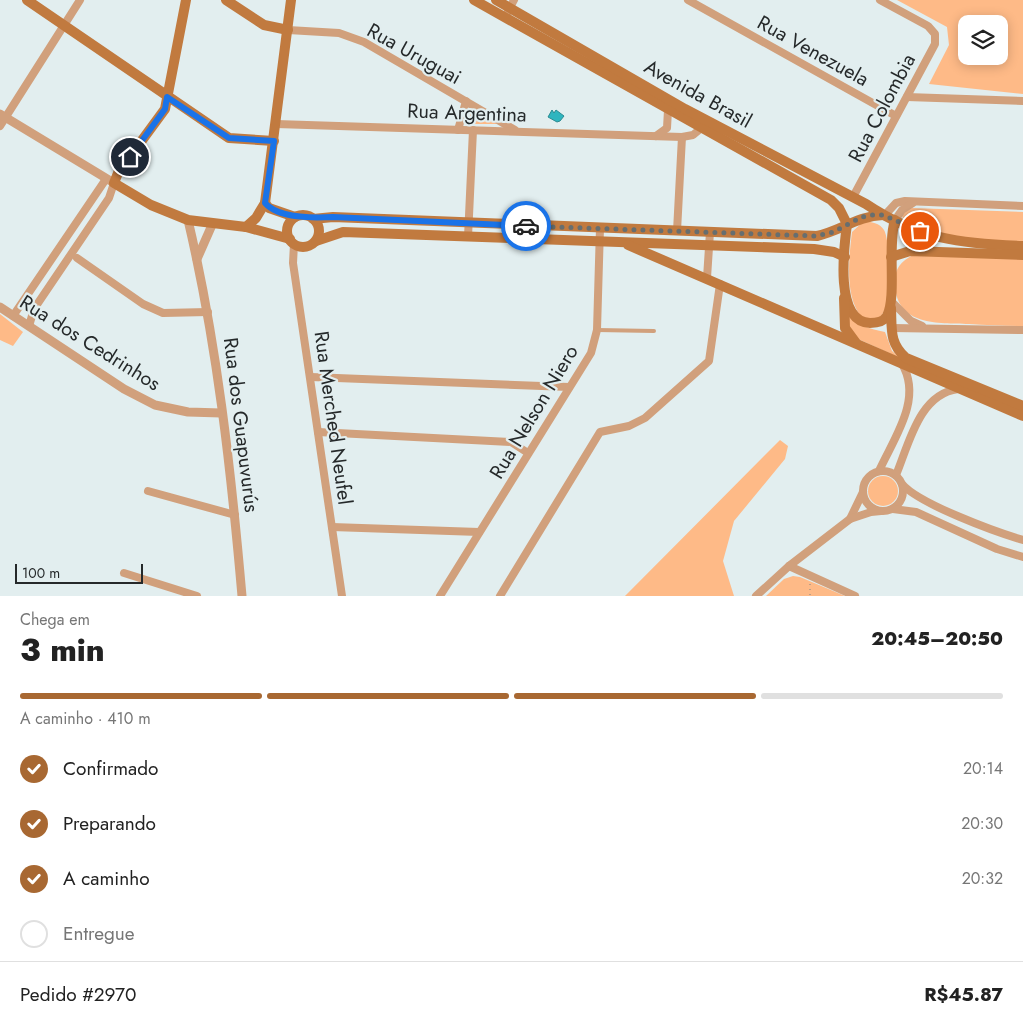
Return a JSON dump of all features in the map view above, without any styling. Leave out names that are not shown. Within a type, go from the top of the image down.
[{"type":"main road","points":[[26,0],[229,138],[274,141]]},
{"type":"main road","points":[[186,0],[165,109],[118,173],[110,181],[151,205],[188,220],[212,225],[246,227],[307,246],[343,232],[784,248],[834,252],[844,257]]},
{"type":"main road","points":[[226,0],[264,25],[288,30]]},
{"type":"main road","points":[[246,227],[256,218],[265,203],[291,0]]},
{"type":"main road","name":"Avenida Brasil","points":[[474,0],[510,8],[668,110],[781,159],[883,215],[944,239],[970,244],[1023,246]]},
{"type":"main road","name":"Avenida Brasil","points":[[496,0],[705,125],[774,169],[831,200],[839,208],[847,224]]},
{"type":"main road","points":[[774,169],[781,159]]},
{"type":"main road","points":[[265,203],[269,208],[295,217]]},
{"type":"main road","points":[[292,241],[288,227],[295,217],[301,215],[313,219],[333,217],[469,224],[817,236],[833,232],[862,217],[883,215]]},
{"type":"main road","points":[[313,219],[319,229],[316,241]]},
{"type":"main road","points":[[895,220],[892,236],[891,301],[892,338],[897,350],[906,358],[1023,406]]},
{"type":"main road","points":[[847,224],[844,257],[843,318],[845,328],[857,345]]},
{"type":"main road","points":[[749,247],[750,234]]},
{"type":"main road","points":[[620,242],[1023,416]]},
{"type":"main road","points":[[891,257],[910,251],[1023,255]]},
{"type":"main road","points":[[844,295],[851,310],[860,320],[892,328]]},
{"type":"main road","points":[[868,323],[884,320],[891,301]]},
{"type":"street","points":[[0,126],[3,115],[80,0]]},
{"type":"street","name":"Rua Venezuela","points":[[688,0],[896,116]]},
{"type":"street","name":"Rua Colombia","points":[[853,197],[936,44],[935,34],[928,26],[880,0]]},
{"type":"street","name":"Rua Uruguai","points":[[288,30],[339,33],[364,42],[517,131]]},
{"type":"street","points":[[907,97],[1023,101]]},
{"type":"street","points":[[458,130],[466,101]]},
{"type":"street","points":[[656,136],[666,128],[668,110]]},
{"type":"street","points":[[3,115],[110,181]]},
{"type":"street","name":"Rua Argentina","points":[[276,124],[682,137],[693,135],[705,125]]},
{"type":"street","points":[[468,237],[473,130]]},
{"type":"street","points":[[677,231],[682,137]]},
{"type":"street","points":[[13,316],[110,181]]},
{"type":"street","points":[[29,326],[34,309],[109,198],[110,181]]},
{"type":"street","points":[[895,220],[902,210],[915,203]]},
{"type":"street","points":[[883,215],[896,204],[1023,206]]},
{"type":"street","name":"Rua dos Guapuvurús","points":[[188,220],[208,312],[235,516],[242,596]]},
{"type":"street","points":[[197,260],[212,225]]},
{"type":"street","name":"Rua Nelson Niero","points":[[440,596],[591,353],[597,330],[600,228]]},
{"type":"street","points":[[707,278],[710,232]]},
{"type":"street","name":"Rua Merched Neufel","points":[[292,241],[293,263],[342,596]]},
{"type":"street","points":[[77,258],[143,304],[163,313],[208,312]]},
{"type":"street","points":[[500,596],[600,432],[629,426],[645,418],[709,361],[720,284]]},
{"type":"street","points":[[891,301],[911,321],[924,327]]},
{"type":"street","name":"Rua dos Cedrinhos","points":[[0,307],[124,389],[155,406],[188,412],[221,413]]},
{"type":"street","points":[[892,328],[1023,330]]},
{"type":"street","points":[[850,519],[863,492],[866,481],[879,471],[910,398],[909,377],[902,364]]},
{"type":"street","points":[[311,377],[569,387]]},
{"type":"street","points":[[896,475],[927,405],[945,392],[959,389]]},
{"type":"street","points":[[318,432],[511,442],[528,453]]},
{"type":"street","points":[[879,471],[896,475],[902,484],[920,498],[1002,534],[1023,540]]},
{"type":"street","points":[[893,509],[903,496],[902,484]]},
{"type":"street","points":[[148,491],[235,516]]},
{"type":"street","points":[[863,492],[867,503],[881,511]]},
{"type":"street","points":[[756,596],[789,566],[850,519],[870,512],[893,509],[916,512],[997,549],[1023,557]]},
{"type":"street","points":[[332,528],[479,532]]},
{"type":"street","points":[[789,566],[855,596]]},
{"type":"street","points":[[124,573],[197,596]]},
{"type":"lane","points":[[784,248],[785,235]]},
{"type":"lane","points":[[597,330],[654,331]]},
{"type":"path","points":[[809,575],[810,596]]},
{"type":"shaded area","points":[[897,0],[1023,0],[1023,94],[929,84],[949,45],[947,27]]},
{"type":"shaded area","points":[[472,107],[497,124],[468,124]]},
{"type":"shaded area","points":[[912,208],[1023,212],[1023,242],[993,241],[944,235],[914,225],[902,217],[904,212]]},
{"type":"shaded area","points":[[864,221],[880,226],[886,235],[889,274],[888,299],[886,308],[878,319],[862,318],[852,299],[850,288],[849,265],[852,232]]},
{"type":"shaded area","points":[[913,255],[1023,259],[1023,326],[932,322],[921,320],[911,315],[903,308],[897,298],[895,279],[899,267]]},
{"type":"shaded area","points":[[848,313],[865,326],[885,332],[892,351],[900,358],[858,339],[847,323]]},
{"type":"shaded area","points":[[0,314],[23,332],[13,346],[0,340]]},
{"type":"shaded area","points":[[780,440],[788,446],[785,459],[734,521],[723,561],[734,596],[625,596]]},
{"type":"shaded area","points":[[883,476],[893,481],[898,491],[893,501],[883,506],[873,501],[868,491],[873,481]]},
{"type":"shaded area","points":[[793,576],[800,577],[845,596],[766,596],[784,579]]},
{"type":"water","points":[[552,110],[554,113],[556,110],[564,116],[560,121],[557,122],[548,117]]},
{"type":"way so far","points":[[526,226],[817,236],[833,232],[862,217],[883,215],[920,231]]},
{"type":"route","points":[[130,157],[165,109],[167,97],[229,138],[274,141],[265,203],[269,208],[295,217],[301,215],[313,219],[333,217],[364,220],[526,226]]}]
